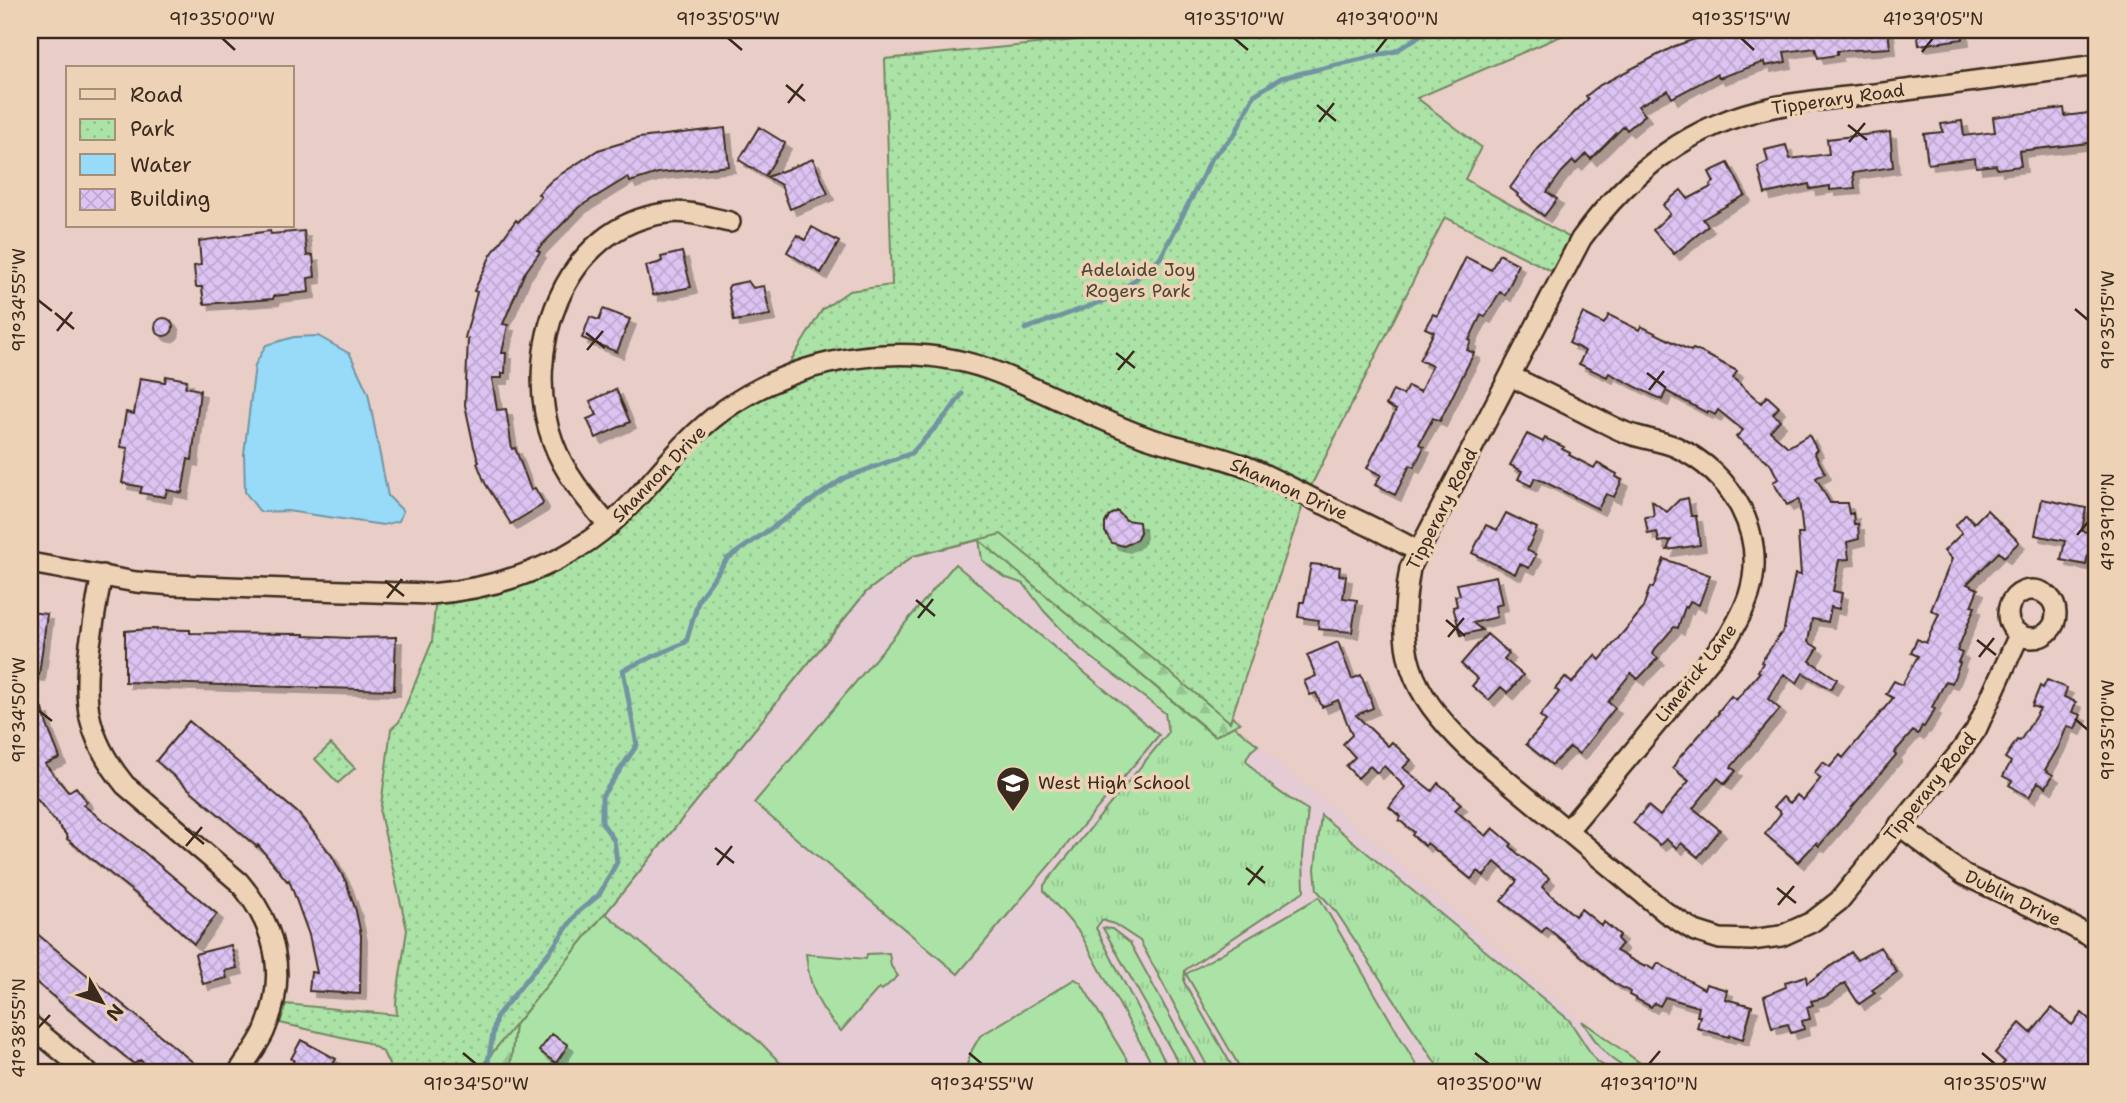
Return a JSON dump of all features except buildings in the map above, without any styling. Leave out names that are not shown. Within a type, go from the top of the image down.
[{"type":"street","name":"Tipperary Road","points":[[2019,635],[1976,730],[1839,901],[1812,922],[1781,936],[1751,940],[1720,939],[1695,930],[1665,912],[1469,748],[1442,723],[1421,693],[1407,654],[1404,628],[1410,568],[1581,239],[1600,213],[1628,183],[1660,156],[1687,139],[1744,114],[1775,107],[2097,65]]},
{"type":"street","points":[[609,526],[563,465],[552,442],[544,411],[541,379],[543,353],[556,303],[587,255],[603,240],[625,226],[649,216],[680,212],[730,222]]},
{"type":"street","name":"Shannon Drive","points":[[30,563],[173,585],[436,594],[483,587],[532,572],[578,548],[609,526],[689,439],[745,396],[781,377],[820,364],[880,355],[920,355],[999,373],[1142,435],[1243,465],[1419,552]]},
{"type":"street","name":"Limerick Lane","points":[[1510,376],[1629,434],[1657,440],[1703,463],[1731,490],[1744,512],[1751,534],[1753,560],[1750,593],[1741,616],[1727,638],[1567,831]]},
{"type":"street","points":[[102,575],[85,677],[90,723],[98,746],[125,785],[239,882],[254,900],[265,920],[274,946],[276,992],[271,1014],[262,1035],[237,1073]]},
{"type":"street","name":"Dublin Drive","points":[[1899,825],[1964,875],[2057,918],[2097,940]]},
{"type":"street","points":[[30,1025],[88,1073]]},
{"type":"shaded area","name":"West High School","points":[[1001,534],[1354,825],[1582,1021],[1654,1073],[510,1073],[515,1025],[866,591],[913,556]]},
{"type":"green space","name":"Adelaide Joy Rogers Park","points":[[1175,30],[1575,30],[1417,98],[1481,147],[1465,179],[1579,243],[1561,276],[1445,217],[1306,496],[1230,722],[1001,534],[913,556],[866,592],[476,1073],[386,1073],[390,1067],[383,1052],[368,1043],[280,1023],[286,1004],[397,1015],[396,1002],[407,930],[380,813],[391,729],[399,722],[432,642],[436,594],[578,548],[689,439],[781,377],[822,310],[849,291],[892,285],[885,59]]},
{"type":"green space","points":[[1019,530],[1240,723],[1215,736],[979,540],[913,556],[866,592],[515,1025],[510,1073],[430,1073],[816,575]]},
{"type":"green space","points":[[979,539],[1214,736],[1234,726],[1258,745],[1246,760],[1260,776],[1308,810],[1303,857],[1304,891],[1185,970],[1184,982],[1236,1073],[1211,1073],[1140,941],[1114,924],[1102,920],[1096,928],[1171,1073],[1157,1073],[1080,933],[1044,891],[1044,885],[1168,733],[1165,713],[1080,649],[1044,611],[1024,584],[1004,577],[982,560]]},
{"type":"green space","points":[[955,564],[1159,735],[958,974],[754,803]]},
{"type":"green space","points":[[331,744],[355,768],[338,783],[315,759]]},
{"type":"green space","points":[[1321,815],[1569,1020],[1596,1061],[1616,1073],[1442,1073],[1337,913],[1317,890],[1315,869]]},
{"type":"green space","points":[[1319,897],[1421,1073],[1243,1073],[1186,974]]},
{"type":"green space","points":[[605,913],[762,1044],[790,1073],[510,1073],[515,1025]]},
{"type":"green space","points":[[1103,928],[1112,929],[1130,943],[1201,1073],[1184,1073]]},
{"type":"green space","points":[[889,953],[891,966],[898,976],[882,990],[879,988],[841,1031],[826,1014],[816,996],[806,954],[866,959],[867,954]]},
{"type":"green space","points":[[1075,979],[1081,983],[1135,1073],[964,1073],[980,1036]]},
{"type":"green space","points":[[1582,1021],[1654,1073],[1629,1069],[1611,1058]]},
{"type":"water","points":[[318,336],[350,354],[368,393],[388,496],[403,511],[399,521],[383,525],[287,511],[260,512],[245,492],[244,454],[255,365],[266,345],[294,337]]},
{"type":"waterway","points":[[1025,329],[1115,297],[1161,257],[1212,158],[1235,134],[1254,95],[1281,78],[1396,51],[1429,30]]},
{"type":"waterway","points":[[486,1073],[496,1017],[554,946],[577,913],[599,895],[617,862],[614,840],[602,823],[602,796],[637,745],[623,670],[686,642],[699,599],[727,559],[844,478],[912,453],[962,394]]},
{"type":"place","name":"West High School","points":[[1013,813]]}]
